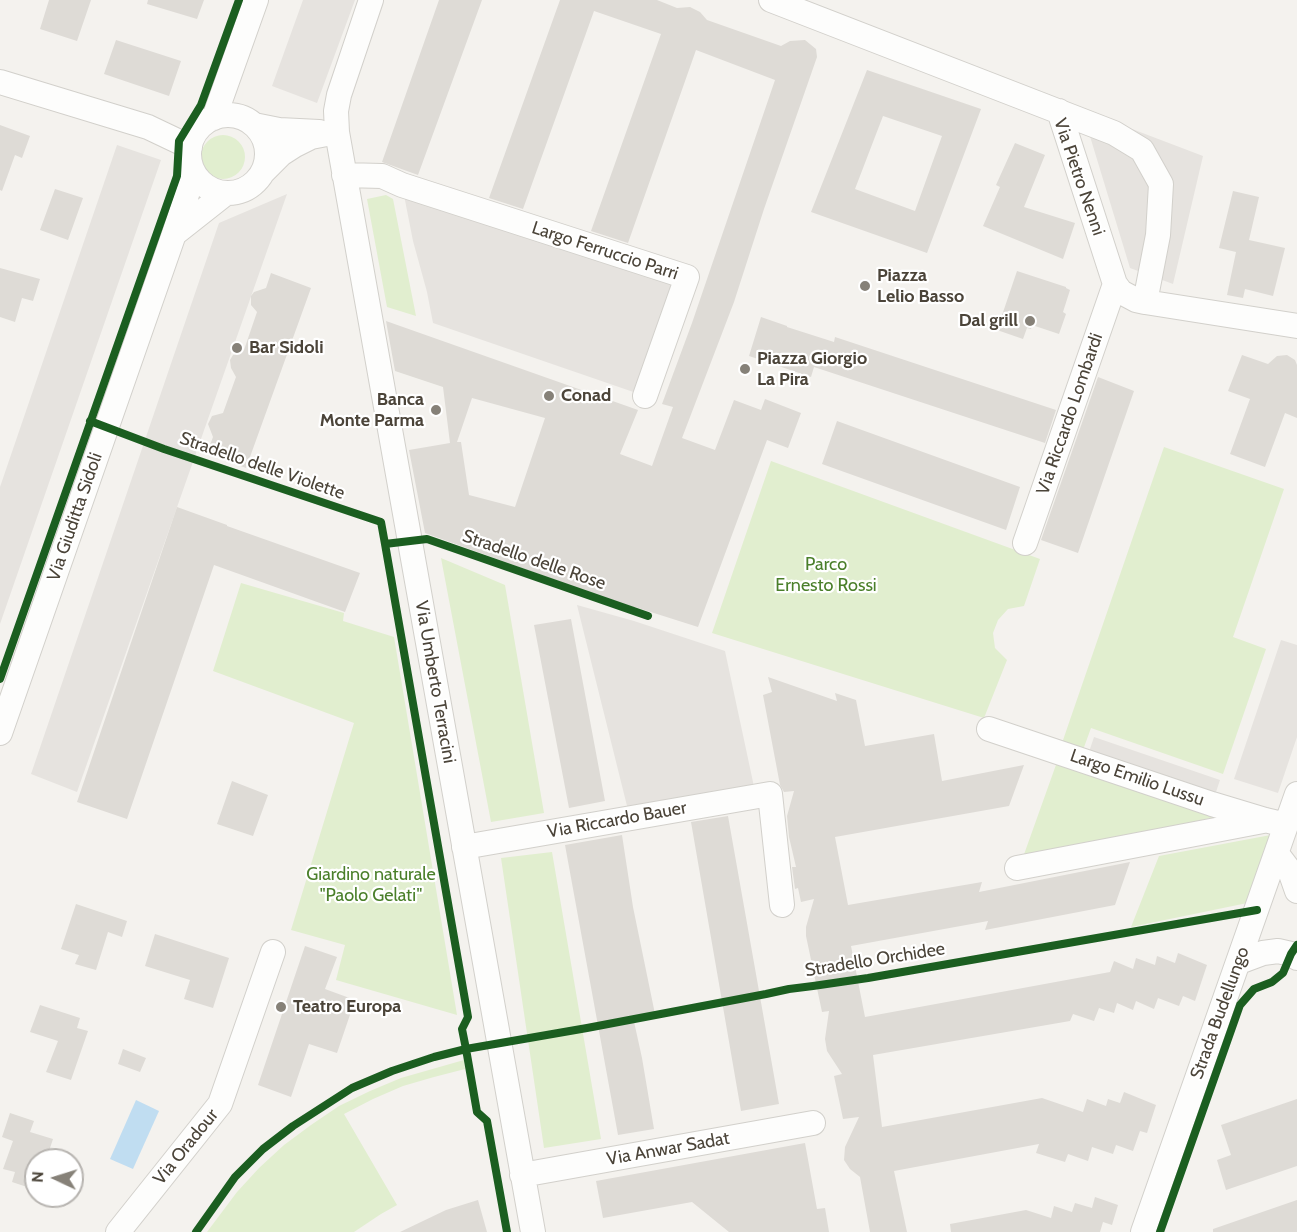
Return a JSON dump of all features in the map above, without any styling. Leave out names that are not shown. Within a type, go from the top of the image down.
[{"type":"street","points":[[214,118],[256,0]]},
{"type":"street","points":[[337,132],[336,111],[339,95],[371,0]]},
{"type":"street","name":"Via Pietro Nenni","points":[[771,0],[1059,111],[1115,284]]},
{"type":"street","points":[[233,64],[246,121],[261,133],[265,142],[267,162],[263,172]]},
{"type":"street","points":[[0,82],[148,128],[190,147],[195,135],[203,125],[214,118],[226,116],[279,130],[337,132]]},
{"type":"street","points":[[1059,111],[1114,133],[1142,150],[1161,184],[1158,235],[1145,302]]},
{"type":"street","points":[[194,173],[202,183],[213,190],[226,193],[237,192],[248,188],[281,154],[295,145],[311,137],[337,132]]},
{"type":"street","name":"Via Umberto Terracini","points":[[337,132],[532,1232]]},
{"type":"street","name":"Via Giuditta Sidoli","points":[[1,727],[194,173],[190,160],[190,147]]},
{"type":"street","name":"Largo Ferruccio Parri","points":[[344,174],[381,176],[402,185],[687,277],[645,396]]},
{"type":"street","points":[[174,234],[226,193]]},
{"type":"street","points":[[1115,284],[1121,292],[1136,300],[1297,326]]},
{"type":"street","name":"Via Riccardo Lombardi","points":[[1025,543],[1115,284]]},
{"type":"street","name":"Largo Emilio Lussu","points":[[989,729],[1276,823]]},
{"type":"street","name":"Via Riccardo Bauer","points":[[464,847],[770,794],[782,905]]},
{"type":"street","name":"Strada Budellungo","points":[[1143,1232],[1277,854],[1276,823],[1297,794]]},
{"type":"street","points":[[1017,868],[1276,823]]},
{"type":"street","points":[[1277,854],[1290,871],[1297,891]]},
{"type":"street","points":[[1260,899],[1297,898]]},
{"type":"street","points":[[1252,924],[1288,955]]},
{"type":"street","name":"Via Oradour","points":[[118,1232],[220,1104],[273,952]]},
{"type":"street","points":[[1239,962],[1263,953],[1288,955]]},
{"type":"street","name":"Via Anwar Sadat","points":[[522,1175],[813,1124]]},
{"type":"green space","points":[[223,135],[232,136],[239,141],[244,148],[244,166],[239,173],[232,178],[223,179],[214,178],[207,173],[202,166],[201,157],[202,148],[207,141],[214,136]]},
{"type":"green space","points":[[386,195],[393,199],[416,316],[387,307],[367,199]]},
{"type":"green space","points":[[1164,447],[1284,489],[1233,637],[1266,649],[1223,774],[1091,728],[1083,750],[1062,743]]},
{"type":"green space","name":"Parco Ernesto Rossi","points":[[771,461],[1040,559],[1024,606],[1008,609],[998,620],[993,633],[995,648],[1007,660],[984,718],[712,633]]},
{"type":"green space","points":[[441,558],[505,585],[544,813],[491,822]]},
{"type":"green space","name":"Giardino naturale \"Paolo Gelati\"","points":[[241,583],[344,613],[343,621],[394,637],[457,1015],[336,980],[345,945],[291,930],[354,723],[213,671]]},
{"type":"green space","points":[[1057,762],[1215,817],[1022,860]]},
{"type":"green space","points":[[1276,834],[1257,901],[1131,927],[1159,856]]},
{"type":"green space","points":[[552,852],[601,1139],[544,1148],[501,858]]},
{"type":"green space","points":[[464,1060],[465,1069],[403,1086],[344,1114],[397,1205],[354,1232],[207,1232],[237,1192],[259,1168],[284,1145],[339,1106],[401,1078]]},
{"type":"shaded area","points":[[303,0],[355,0],[317,103],[272,86]]},
{"type":"shaded area","points":[[1082,110],[1203,156],[1173,284],[1130,268]]},
{"type":"shaded area","points":[[117,145],[161,160],[0,624],[0,487]]},
{"type":"shaded area","points":[[402,185],[687,277],[645,396],[433,323]]},
{"type":"shaded area","points":[[287,194],[77,792],[31,774],[219,223]]},
{"type":"shaded area","points":[[577,605],[725,651],[756,796],[630,818]]},
{"type":"shaded area","points":[[1281,640],[1297,645],[1297,737],[1278,793],[1234,779]]},
{"type":"shaded area","points":[[1094,737],[1220,780],[1212,804],[1086,761]]},
{"type":"water","points":[[136,1100],[159,1111],[133,1169],[110,1159]]},
{"type":"building","points":[[49,0],[91,0],[77,41],[40,29]]},
{"type":"building","points":[[148,0],[204,0],[197,19],[147,4]]},
{"type":"building","points":[[439,0],[482,0],[418,175],[382,162]]},
{"type":"building","points":[[560,0],[657,0],[677,8],[690,7],[700,12],[707,20],[781,46],[790,41],[805,40],[816,49],[817,57],[734,302],[682,438],[715,450],[734,400],[761,410],[765,399],[801,413],[788,448],[767,440],[698,627],[630,607],[425,533],[409,450],[450,443],[443,387],[395,371],[386,321],[638,410],[620,454],[652,466],[673,407],[662,404],[775,80],[696,50],[628,243],[591,231],[661,34],[594,11],[523,209],[489,198]],"holes":[[[472,398],[545,418],[515,507],[469,495],[461,442],[457,442]]]},
{"type":"building","points":[[116,40],[181,61],[169,96],[104,74]]},
{"type":"building","points":[[867,70],[981,109],[927,253],[811,212]],"holes":[[[883,116],[942,136],[915,211],[855,189]]]},
{"type":"building","points":[[0,125],[30,136],[22,158],[15,155],[2,191],[0,190]]},
{"type":"building","points":[[1015,143],[1045,155],[1024,207],[1075,223],[1063,259],[983,226],[1000,187],[996,185]]},
{"type":"building","points":[[55,189],[83,198],[68,240],[40,230]]},
{"type":"building","points":[[1233,191],[1259,197],[1249,240],[1285,248],[1273,296],[1245,289],[1243,298],[1227,295],[1236,252],[1219,248]]},
{"type":"building","points":[[0,268],[40,279],[33,301],[22,298],[15,322],[0,317]]},
{"type":"building","points":[[1017,271],[1070,290],[1063,312],[1066,314],[1059,334],[1032,325],[1031,329],[1027,328],[1023,339],[997,330]]},
{"type":"building","points":[[271,273],[311,288],[246,468],[207,453],[213,437],[208,424],[212,416],[223,413],[236,377],[230,360],[233,355],[244,350],[257,312],[251,305],[251,296],[254,292],[266,288]]},
{"type":"building","points":[[761,317],[834,342],[835,337],[1056,410],[1045,443],[814,367],[811,377],[749,356]]},
{"type":"building","points":[[1242,355],[1268,364],[1277,356],[1287,355],[1295,360],[1297,365],[1297,418],[1285,413],[1265,467],[1230,454],[1250,399],[1228,391]]},
{"type":"building","points":[[1098,377],[1134,391],[1078,553],[1041,540]]},
{"type":"building","points":[[837,421],[1020,487],[1006,530],[822,464]]},
{"type":"building","points":[[177,507],[360,573],[345,612],[214,565],[127,819],[77,802]]},
{"type":"building","points":[[571,619],[605,801],[569,808],[534,625]]},
{"type":"building","points":[[768,677],[837,701],[835,693],[856,700],[865,746],[934,734],[942,781],[1024,765],[1009,806],[835,837],[848,905],[982,882],[979,892],[1130,862],[1115,905],[985,930],[988,921],[851,946],[865,1017],[1110,972],[1114,961],[1133,969],[1136,958],[1155,965],[1157,956],[1175,963],[1178,953],[1207,965],[1195,1001],[1183,996],[1179,1006],[1158,998],[1154,1009],[1136,1001],[1133,1010],[1117,1003],[1114,1013],[1099,1008],[1094,1021],[1073,1014],[1070,1021],[873,1055],[882,1127],[1042,1098],[1083,1112],[1087,1099],[1106,1106],[1108,1099],[1120,1103],[1124,1092],[1156,1105],[1147,1133],[1140,1131],[1133,1151],[1116,1145],[1113,1154],[1092,1147],[1088,1161],[1068,1154],[1065,1162],[1036,1153],[1039,1144],[894,1171],[907,1232],[870,1232],[860,1177],[844,1160],[845,1147],[859,1117],[843,1119],[834,1076],[842,1074],[827,1051],[825,1039],[829,1011],[822,1012],[806,936],[806,927],[814,899],[801,902],[798,888],[795,889],[792,867],[796,867],[787,816],[794,791],[784,792],[780,785],[763,695],[772,692]]},
{"type":"building","points":[[232,781],[268,795],[253,836],[217,824]]},
{"type":"building","points":[[728,816],[779,1104],[741,1111],[691,822]]},
{"type":"building","points":[[622,835],[633,907],[655,1014],[633,1017],[654,1129],[618,1135],[565,845]]},
{"type":"building","points":[[76,904],[127,921],[122,937],[108,932],[96,970],[75,964],[79,955],[61,949]]},
{"type":"building","points":[[155,934],[229,958],[213,1008],[184,999],[190,980],[145,966]]},
{"type":"building","points":[[305,946],[337,957],[325,989],[355,1000],[337,1053],[309,1044],[291,1097],[258,1085]]},
{"type":"building","points":[[40,1005],[80,1018],[77,1028],[88,1031],[71,1080],[46,1072],[58,1041],[30,1032]]},
{"type":"building","points":[[123,1049],[146,1058],[140,1072],[118,1064]]},
{"type":"building","points":[[1297,1099],[1297,1166],[1226,1190],[1217,1160],[1231,1155],[1221,1125]]},
{"type":"building","points":[[10,1113],[34,1121],[30,1132],[53,1139],[50,1148],[24,1148],[24,1186],[12,1182],[15,1172],[3,1169],[13,1141],[2,1137]]},
{"type":"building","points":[[805,1143],[817,1209],[825,1208],[829,1232],[729,1232],[692,1202],[603,1218],[596,1181]]},
{"type":"building","points":[[1095,1197],[1118,1205],[1112,1225],[1103,1222],[1100,1232],[951,1232],[950,1224],[1026,1210],[1051,1218],[1054,1206],[1072,1212],[1075,1203],[1092,1208]]},
{"type":"building","points":[[478,1200],[487,1232],[400,1232],[446,1210]]},
{"type":"building","points":[[1297,1200],[1297,1232],[1213,1232],[1213,1229]]},
{"type":"cycle path","points":[[0,679],[177,176],[179,141],[201,105],[239,0]]},
{"type":"cycle path","name":"Stradello delle Violette","points":[[90,421],[164,449],[381,522],[385,544],[427,539],[648,616]]},
{"type":"cycle path","points":[[385,544],[468,1017],[462,1029],[477,1112],[487,1121],[507,1232]]},
{"type":"cycle path","name":"Stradello Orchidee","points":[[196,1232],[235,1177],[263,1149],[293,1126],[352,1088],[434,1057],[466,1049],[789,989],[868,978],[1257,910]]},
{"type":"cycle path","points":[[1160,1232],[1240,1005],[1254,989],[1272,982],[1283,973],[1297,945]]},
{"type":"place","name":"Piazza Lelio Basso","points":[[865,286]]},
{"type":"place","name":"Dal grill","points":[[1030,321]]},
{"type":"place","name":"Bar Sidoli","points":[[237,348]]},
{"type":"place","name":"Piazza Giorgio La Pira","points":[[745,369]]},
{"type":"place","name":"Conad","points":[[549,396]]},
{"type":"place","name":"Banca Monte Parma","points":[[436,410]]},
{"type":"place","name":"Teatro Europa","points":[[281,1007]]}]
